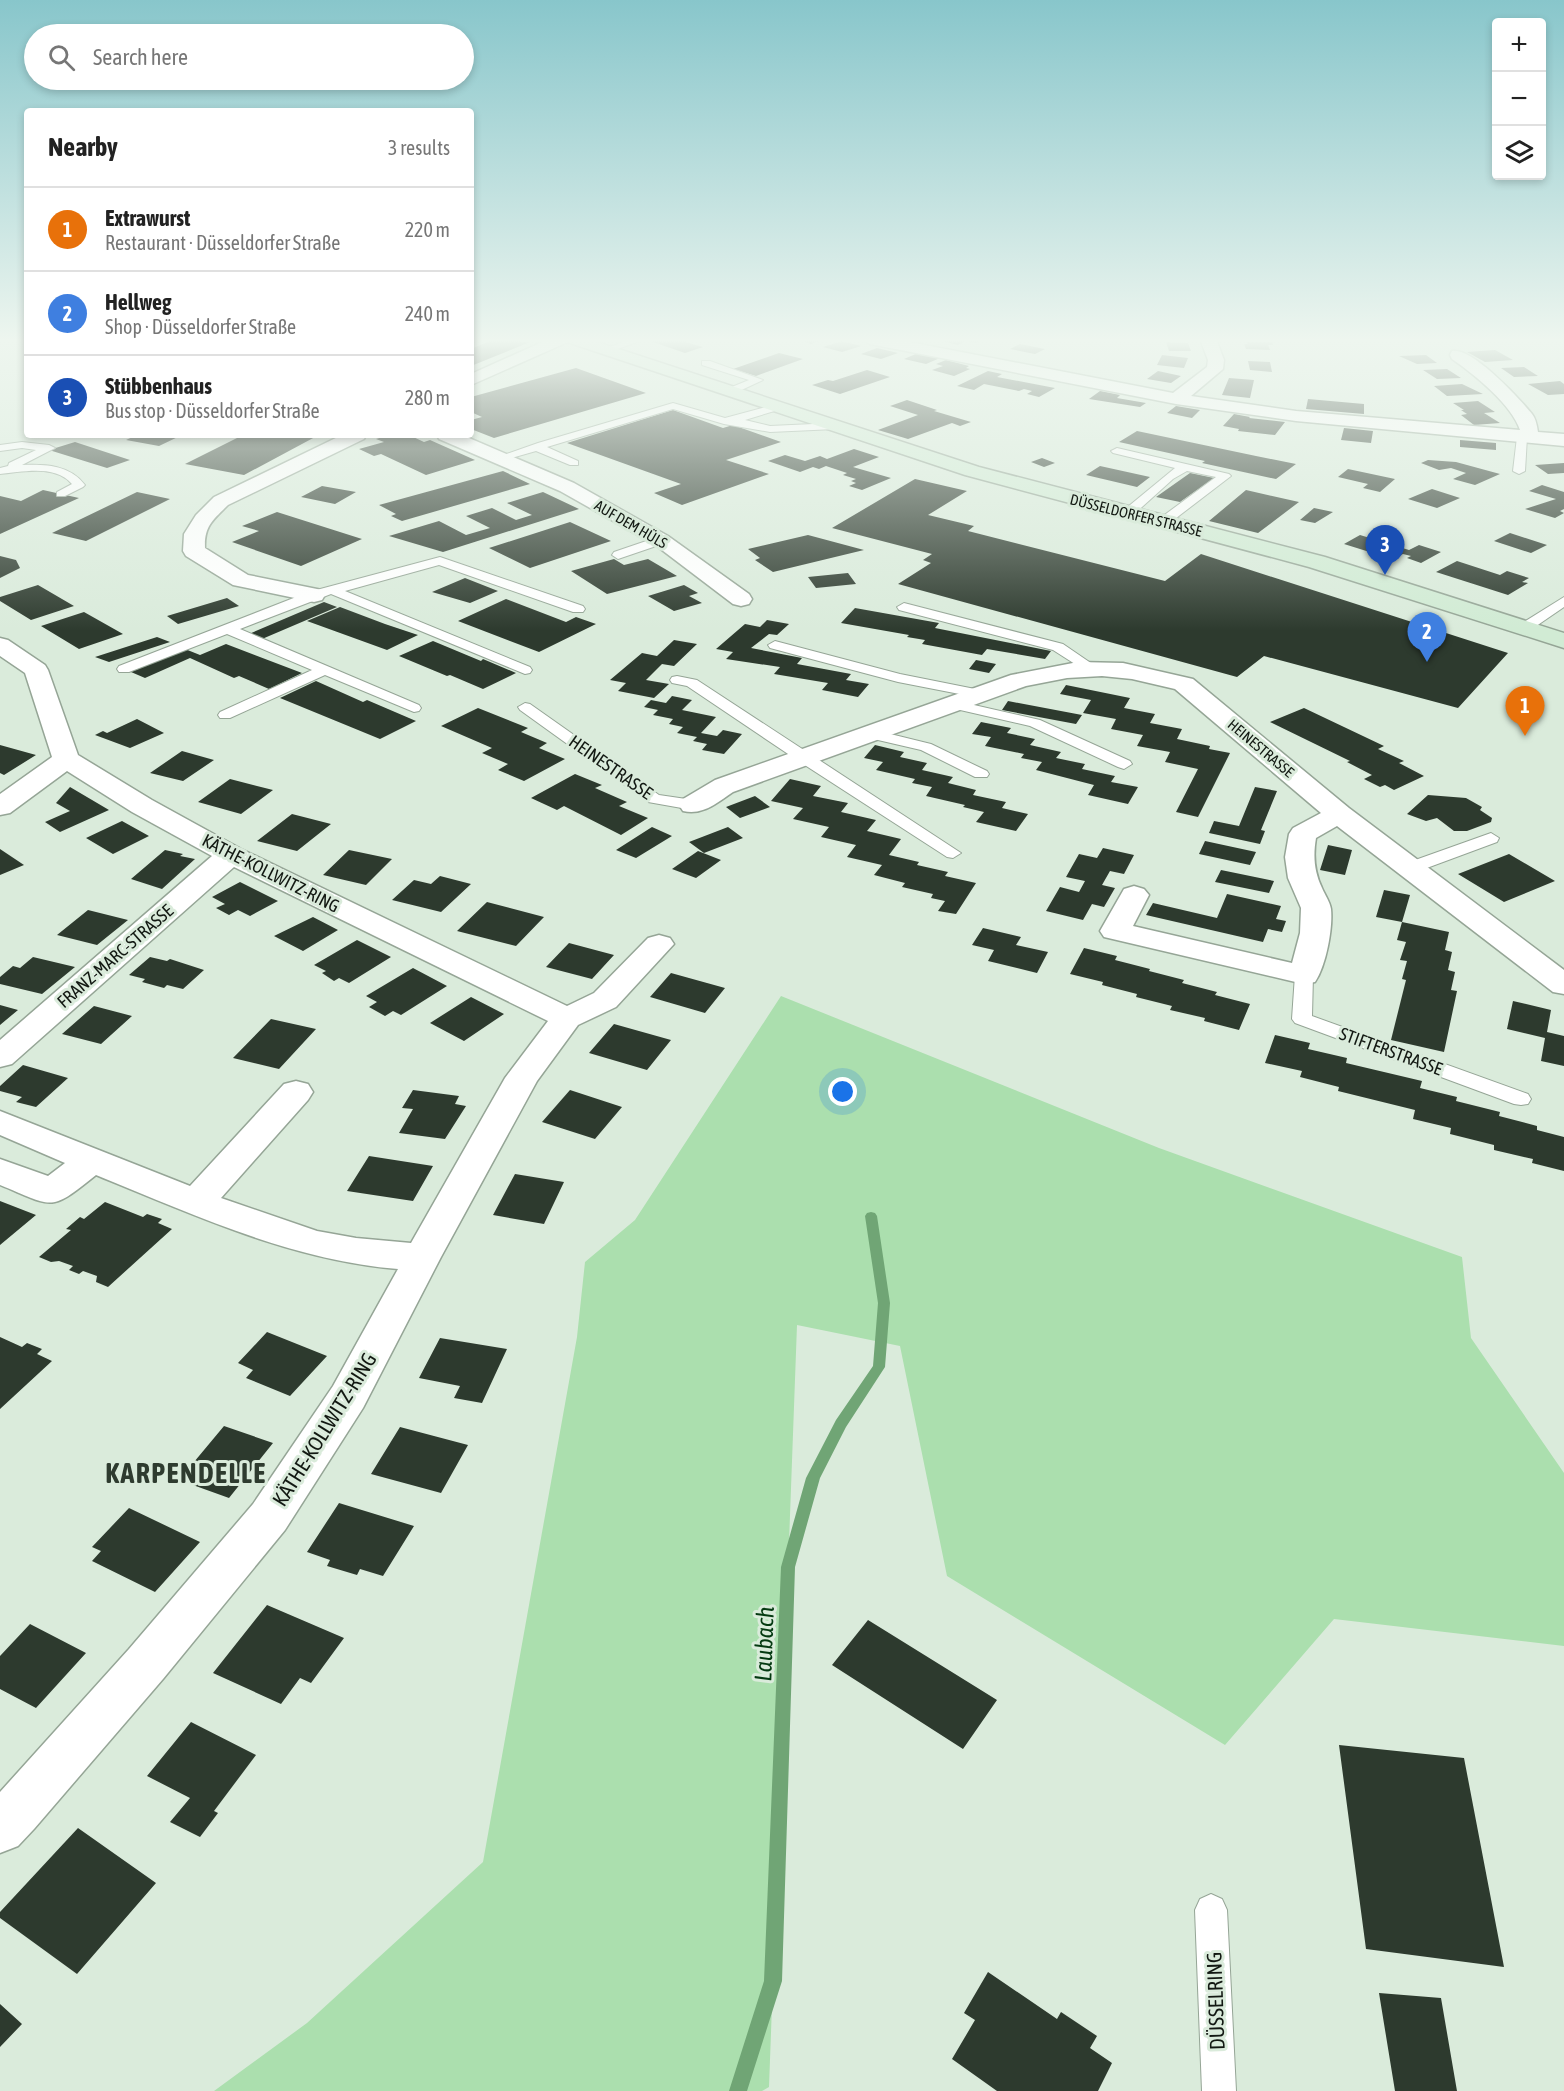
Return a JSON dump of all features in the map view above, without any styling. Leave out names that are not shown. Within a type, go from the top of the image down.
[{"type":"main road","name":"DÜSSELDORFER STRASSE","points":[[867,437],[972,471],[1317,562],[1564,641]]},
{"type":"street","points":[[1511,437],[1564,440]]},
{"type":"street","points":[[323,593],[241,580],[194,551],[194,534],[203,519],[220,501],[351,438]]},
{"type":"street","name":"AUF DEM HÜLS","points":[[453,438],[567,487],[661,540],[741,599]]},
{"type":"street","points":[[0,645],[36,670],[66,759],[0,807]]},
{"type":"street","name":"HEINESTRASSE","points":[[693,805],[724,786],[1020,680],[1068,670],[1114,669],[1184,684],[1339,814],[1564,985]]},
{"type":"street","name":"KÄTHE-KOLLWITZ-RING","points":[[66,759],[142,806],[231,855],[567,1018]]},
{"type":"street","name":"STIFTERSTRASSE","points":[[1304,975],[1315,933],[1316,908],[1303,878],[1299,857],[1303,834],[1339,814]]},
{"type":"street","name":"FRANZ-MARC-STRASSE","points":[[0,1057],[231,855]]},
{"type":"street","points":[[1134,895],[1115,931],[1304,975]]},
{"type":"street","name":"KÄTHE-KOLLWITZ-RING","points":[[5,1814],[269,1517],[348,1397],[422,1257],[522,1078],[567,1018],[605,1000],[659,944]]},
{"type":"street","points":[[197,1201],[296,1092]]},
{"type":"street","points":[[0,1122],[261,1226],[318,1244],[361,1252],[422,1257]]},
{"type":"street","points":[[0,1171],[52,1192],[92,1160]]},
{"type":"lane","points":[[501,458],[570,437]]},
{"type":"lane","points":[[1519,471],[1526,438]]},
{"type":"lane","points":[[0,448],[22,445],[49,448],[0,471]]},
{"type":"lane","points":[[542,445],[541,450],[574,463]]},
{"type":"lane","points":[[1117,451],[1225,476],[1163,522]]},
{"type":"lane","points":[[0,471],[24,467],[42,468],[76,478],[80,485],[61,494]]},
{"type":"lane","points":[[1128,513],[1169,477],[1185,467]]},
{"type":"lane","points":[[618,555],[661,540]]},
{"type":"lane","points":[[124,669],[226,628],[323,593],[440,561],[578,609]]},
{"type":"lane","points":[[323,593],[525,670]]},
{"type":"lane","points":[[1524,628],[1564,601]]},
{"type":"lane","name":"HEINESTRASSE","points":[[904,607],[1058,646],[1094,669]]},
{"type":"lane","points":[[226,628],[414,708]]},
{"type":"lane","points":[[775,645],[898,678],[980,694]]},
{"type":"lane","points":[[225,715],[324,670]]},
{"type":"lane","points":[[677,680],[692,683],[802,758],[953,853]]},
{"type":"lane","points":[[952,704],[1035,723],[1124,764]]},
{"type":"lane","name":"HEINESTRASSE","points":[[525,707],[654,799],[693,805]]},
{"type":"lane","points":[[870,734],[926,747],[981,774]]},
{"type":"lane","points":[[1410,868],[1491,838]]},
{"type":"lane","name":"STIFTERSTRASSE","points":[[1304,975],[1302,1019],[1521,1099]]},
{"type":"lane","name":"DÜSSELRING","points":[[1211,1910],[1219,2091]]},
{"type":"green space","points":[[781,996],[1159,1148],[1462,1257],[1471,1338],[1564,1473],[1564,1646],[1334,1619],[1225,1745],[947,1576],[900,1346],[797,1325],[769,2087],[762,2091],[214,2091],[307,2023],[483,1862],[577,1337],[585,1262],[635,1220]]},
{"type":"building","points":[[588,437],[766,437],[781,442],[726,460],[769,474],[682,505],[654,493],[681,484],[567,443]]},
{"type":"building","points":[[1128,437],[1164,437],[1296,464],[1276,479],[1119,442]]},
{"type":"building","points":[[1342,437],[1372,437],[1371,443],[1341,440]]},
{"type":"building","points":[[130,438],[176,438],[159,446],[126,440]]},
{"type":"building","points":[[237,438],[313,438],[244,475],[185,464]]},
{"type":"building","points":[[415,438],[424,442],[430,440],[475,460],[426,475],[381,454],[374,456],[359,449],[384,442],[376,439]]},
{"type":"building","points":[[1460,440],[1496,443],[1496,450],[1460,447]]},
{"type":"building","points":[[75,442],[130,460],[107,468],[49,450]]},
{"type":"building","points":[[854,449],[879,457],[853,467],[891,478],[862,490],[849,486],[856,483],[851,481],[856,479],[843,475],[847,473],[826,466],[819,469],[813,467],[800,472],[768,461],[785,455],[805,461],[820,456],[827,459]]},
{"type":"building","points":[[1042,458],[1055,463],[1044,467],[1031,462]]},
{"type":"building","points":[[1428,460],[1456,462],[1500,474],[1475,485],[1453,479],[1466,473],[1451,468],[1439,470],[1421,463]]},
{"type":"building","points":[[1564,463],[1564,473],[1548,474],[1535,465]]},
{"type":"building","points":[[1100,466],[1150,477],[1137,487],[1086,475]]},
{"type":"building","points":[[1348,469],[1395,479],[1380,492],[1363,488],[1368,484],[1338,477]]},
{"type":"building","points":[[503,471],[530,484],[402,521],[391,516],[396,514],[379,505]]},
{"type":"building","points":[[1190,473],[1214,478],[1180,502],[1156,497]]},
{"type":"building","points":[[915,479],[967,491],[928,515],[974,526],[968,531],[1165,581],[1201,554],[1508,653],[1458,708],[1264,656],[1237,677],[898,584],[931,563],[923,560],[932,554],[832,528]]},
{"type":"building","points":[[1542,485],[1564,492],[1564,509],[1560,511],[1564,513],[1555,518],[1525,509],[1556,499],[1529,491]]},
{"type":"building","points":[[322,486],[356,492],[335,504],[301,497]]},
{"type":"building","points":[[1432,489],[1460,498],[1437,508],[1408,499]]},
{"type":"building","points":[[43,490],[79,498],[0,534],[0,496],[21,501]]},
{"type":"building","points":[[1246,490],[1299,502],[1258,533],[1209,521]]},
{"type":"building","points":[[137,492],[170,499],[86,541],[52,533]]},
{"type":"building","points":[[543,492],[579,509],[443,552],[389,536],[439,521],[466,535],[490,528],[466,516],[492,508],[516,520],[532,515],[507,503]]},
{"type":"building","points":[[1314,508],[1333,512],[1315,523],[1300,520]]},
{"type":"building","points":[[277,512],[362,539],[301,566],[232,542],[259,531],[242,526]]},
{"type":"building","points":[[570,522],[611,541],[530,568],[489,548]]},
{"type":"building","points":[[1510,533],[1547,545],[1531,553],[1494,541]]},
{"type":"building","points":[[808,535],[864,550],[773,572],[755,560],[760,558],[748,549]]},
{"type":"building","points":[[1360,535],[1409,550],[1419,545],[1441,552],[1421,563],[1403,554],[1392,559],[1344,544]]},
{"type":"building","points":[[0,556],[16,560],[20,568],[0,578]]},
{"type":"building","points":[[614,559],[624,565],[648,559],[677,576],[607,594],[571,571]]},
{"type":"building","points":[[1457,561],[1500,575],[1507,571],[1529,578],[1522,582],[1528,583],[1508,595],[1436,572]]},
{"type":"building","points":[[848,573],[856,584],[816,588],[808,577]]},
{"type":"building","points":[[465,578],[498,591],[470,603],[432,592]]},
{"type":"building","points":[[38,585],[74,606],[31,620],[0,601],[0,597]]},
{"type":"building","points":[[684,585],[698,593],[689,596],[702,603],[674,611],[648,596]]},
{"type":"building","points":[[227,598],[239,606],[178,624],[167,616]]},
{"type":"building","points":[[506,599],[566,622],[576,617],[596,624],[539,652],[458,621]]},
{"type":"building","points":[[324,602],[337,607],[262,639],[249,634]]},
{"type":"building","points":[[340,607],[418,635],[387,650],[307,621]]},
{"type":"building","points":[[855,608],[939,623],[935,628],[1051,651],[1045,659],[987,649],[982,655],[922,644],[925,640],[907,637],[909,635],[841,623]]},
{"type":"building","points":[[84,612],[123,634],[79,649],[41,626]]},
{"type":"building","points":[[767,620],[789,624],[777,635],[769,634],[751,648],[802,658],[797,664],[851,674],[846,680],[869,684],[858,697],[822,690],[828,683],[774,674],[780,667],[726,659],[733,652],[716,649],[745,624],[760,627]]},
{"type":"building","points":[[157,637],[170,642],[109,662],[95,657]]},
{"type":"building","points":[[674,640],[697,644],[674,666],[662,664],[646,680],[669,684],[654,698],[618,691],[626,683],[610,680],[642,653],[657,656]]},
{"type":"building","points":[[433,641],[516,673],[483,689],[399,656]]},
{"type":"building","points":[[226,644],[302,673],[269,689],[239,676],[234,678],[190,658],[145,678],[131,672],[185,649],[200,655]]},
{"type":"building","points":[[976,660],[996,664],[989,673],[969,669]]},
{"type":"building","points":[[316,681],[363,702],[367,700],[416,721],[380,739],[280,698]]},
{"type":"building","points":[[1066,685],[1130,698],[1124,708],[1155,714],[1150,723],[1182,729],[1177,739],[1230,753],[1198,817],[1176,812],[1198,769],[1165,762],[1170,752],[1137,746],[1143,735],[1111,729],[1116,719],[1083,713],[1091,700],[1060,694]]},
{"type":"building","points":[[672,696],[692,700],[682,710],[716,717],[701,733],[717,736],[723,730],[742,734],[724,754],[702,750],[707,744],[693,741],[697,737],[677,733],[683,727],[669,724],[673,719],[653,715],[658,710],[644,707],[651,700],[666,703]]},
{"type":"building","points":[[1008,701],[1082,715],[1076,724],[1002,710]]},
{"type":"building","points":[[478,708],[528,728],[521,732],[547,743],[539,748],[565,759],[524,781],[498,770],[508,764],[482,753],[492,748],[441,726]]},
{"type":"building","points":[[1304,708],[1384,746],[1378,749],[1404,761],[1399,763],[1424,776],[1394,790],[1385,785],[1380,787],[1364,779],[1372,775],[1347,762],[1350,761],[1270,722]]},
{"type":"building","points":[[137,719],[164,733],[130,748],[95,735],[103,731],[107,733]]},
{"type":"building","points":[[981,722],[1011,728],[1007,733],[1035,739],[1030,745],[1061,752],[1056,758],[1085,764],[1082,769],[1115,776],[1111,782],[1138,787],[1128,804],[1088,795],[1094,785],[1036,770],[1042,762],[1021,758],[1024,754],[985,746],[991,737],[972,734]]},
{"type":"building","points":[[0,745],[36,755],[4,775],[0,773]]},
{"type":"building","points":[[875,745],[904,752],[900,757],[927,763],[922,770],[953,777],[948,783],[976,790],[973,795],[1006,802],[1002,808],[1028,814],[1016,831],[976,822],[984,812],[926,796],[932,787],[912,783],[915,779],[876,770],[883,762],[864,758]]},
{"type":"building","points":[[182,751],[214,760],[183,781],[150,773]]},
{"type":"building","points":[[575,774],[602,785],[595,788],[627,802],[619,806],[648,818],[621,835],[564,806],[557,810],[531,798]]},
{"type":"building","points":[[230,779],[273,790],[241,814],[198,802]]},
{"type":"building","points":[[790,779],[821,786],[813,796],[848,803],[841,812],[876,820],[867,831],[901,839],[889,855],[919,862],[917,865],[948,872],[945,876],[976,883],[956,914],[938,911],[945,901],[931,898],[933,894],[902,887],[905,883],[874,875],[882,865],[847,857],[856,845],[821,837],[829,827],[793,819],[803,808],[771,801]]},
{"type":"building","points":[[70,787],[109,810],[60,832],[45,822],[70,811],[56,803]]},
{"type":"building","points":[[1255,787],[1277,791],[1261,830],[1265,831],[1260,844],[1209,833],[1214,821],[1239,826]]},
{"type":"building","points":[[1428,795],[1466,798],[1482,807],[1480,810],[1492,818],[1491,822],[1467,831],[1454,831],[1437,818],[1426,821],[1407,814]]},
{"type":"building","points":[[755,796],[770,807],[740,818],[726,807]]},
{"type":"building","points":[[292,814],[331,824],[297,851],[257,841]]},
{"type":"building","points":[[122,821],[149,836],[113,854],[86,838]]},
{"type":"building","points":[[652,827],[672,836],[636,858],[616,850]]},
{"type":"building","points":[[728,827],[743,838],[704,853],[689,842]]},
{"type":"building","points":[[1205,841],[1256,852],[1250,865],[1199,854]]},
{"type":"building","points":[[1328,845],[1352,850],[1345,875],[1320,870]]},
{"type":"building","points":[[1103,848],[1134,855],[1124,874],[1110,871],[1102,885],[1115,888],[1104,907],[1092,904],[1083,920],[1046,911],[1060,887],[1079,892],[1085,881],[1066,877],[1079,854],[1097,858]]},
{"type":"building","points":[[0,849],[24,865],[0,875]]},
{"type":"building","points":[[165,850],[195,859],[162,889],[131,879]]},
{"type":"building","points":[[349,850],[392,859],[366,885],[323,875]]},
{"type":"building","points":[[698,851],[721,860],[696,878],[672,869]]},
{"type":"building","points":[[1509,854],[1555,881],[1504,902],[1458,874]]},
{"type":"building","points":[[1221,870],[1274,881],[1269,893],[1215,882]]},
{"type":"building","points":[[440,876],[471,884],[441,912],[392,900],[414,880],[431,884]]},
{"type":"building","points":[[240,882],[278,901],[250,916],[238,910],[229,915],[216,908],[225,904],[212,897]]},
{"type":"building","points":[[1384,890],[1410,895],[1402,922],[1376,917]]},
{"type":"building","points":[[1227,894],[1281,906],[1276,919],[1286,921],[1282,932],[1268,929],[1263,942],[1146,915],[1153,903],[1217,918]]},
{"type":"building","points":[[487,902],[544,917],[516,946],[457,931]]},
{"type":"building","points":[[88,910],[128,920],[97,945],[57,935]]},
{"type":"building","points":[[313,917],[338,930],[303,951],[274,936]]},
{"type":"building","points":[[1402,922],[1449,932],[1445,950],[1452,952],[1448,970],[1455,972],[1451,990],[1457,991],[1444,1052],[1391,1040],[1406,980],[1402,979],[1407,961],[1400,960],[1406,942],[1397,940]]},
{"type":"building","points":[[983,928],[1021,937],[1016,945],[1048,952],[1037,973],[988,961],[994,950],[972,945]]},
{"type":"building","points":[[357,940],[391,957],[349,983],[339,978],[334,981],[322,973],[326,971],[314,965]]},
{"type":"building","points":[[569,943],[614,955],[592,979],[546,967]]},
{"type":"building","points":[[1084,948],[1117,956],[1115,960],[1184,980],[1182,983],[1250,1004],[1239,1030],[1204,1021],[1205,1018],[1170,1010],[1172,1006],[1136,997],[1137,994],[1102,985],[1103,982],[1070,974]]},
{"type":"building","points":[[33,957],[75,967],[42,994],[0,984],[0,977],[13,966],[20,968]]},
{"type":"building","points":[[150,957],[167,961],[170,959],[204,970],[183,989],[167,985],[164,988],[142,982],[145,979],[129,975]]},
{"type":"building","points":[[413,968],[447,986],[401,1015],[393,1011],[385,1016],[369,1007],[377,1002],[366,996]]},
{"type":"building","points":[[671,973],[725,988],[705,1013],[650,997]]},
{"type":"building","points":[[471,997],[504,1014],[464,1041],[430,1023]]},
{"type":"building","points":[[1513,1001],[1551,1010],[1547,1032],[1564,1036],[1564,1066],[1541,1061],[1545,1038],[1507,1029]]},
{"type":"building","points":[[0,1005],[18,1010],[0,1025]]},
{"type":"building","points":[[94,1006],[132,1016],[101,1044],[62,1034]]},
{"type":"building","points":[[271,1019],[316,1029],[279,1069],[233,1058]]},
{"type":"building","points":[[614,1024],[671,1040],[647,1070],[589,1053]]},
{"type":"building","points":[[1275,1035],[1310,1043],[1308,1049],[1347,1058],[1346,1063],[1422,1081],[1420,1088],[1457,1097],[1456,1101],[1500,1112],[1499,1116],[1537,1126],[1537,1130],[1564,1137],[1564,1171],[1532,1163],[1533,1159],[1494,1150],[1494,1145],[1450,1134],[1451,1128],[1413,1119],[1415,1110],[1338,1091],[1339,1087],[1300,1077],[1302,1071],[1265,1063]]},
{"type":"building","points":[[23,1065],[68,1078],[36,1107],[16,1102],[22,1097],[0,1091],[0,1086]]},
{"type":"building","points":[[413,1090],[459,1096],[455,1104],[466,1106],[445,1139],[399,1133],[413,1109],[402,1108]]},
{"type":"building","points":[[570,1090],[622,1107],[595,1139],[542,1122]]},
{"type":"building","points":[[369,1156],[433,1166],[413,1201],[347,1191]]},
{"type":"building","points":[[515,1174],[564,1182],[544,1224],[493,1215]]},
{"type":"building","points":[[0,1201],[36,1215],[0,1245]]},
{"type":"building","points":[[105,1202],[143,1217],[147,1214],[162,1219],[158,1223],[172,1229],[108,1287],[96,1282],[97,1276],[83,1271],[79,1274],[69,1270],[73,1266],[39,1257],[71,1230],[66,1229],[80,1217],[84,1219]]},
{"type":"building","points":[[267,1332],[327,1356],[290,1396],[246,1378],[253,1370],[238,1363]]},
{"type":"building","points":[[0,1337],[22,1347],[27,1343],[42,1349],[37,1354],[52,1361],[0,1409]]},
{"type":"building","points":[[440,1338],[507,1349],[482,1403],[454,1398],[460,1386],[419,1378]]},
{"type":"building","points":[[224,1426],[273,1443],[229,1498],[179,1480]]},
{"type":"building","points":[[400,1427],[468,1445],[441,1493],[371,1474]]},
{"type":"building","points":[[339,1503],[414,1526],[383,1576],[360,1569],[357,1575],[327,1566],[330,1560],[307,1552]]},
{"type":"building","points":[[129,1508],[200,1542],[155,1592],[92,1561],[101,1551],[92,1547]]},
{"type":"building","points":[[267,1605],[344,1638],[311,1683],[300,1678],[281,1704],[213,1673]]},
{"type":"building","points":[[868,1620],[997,1700],[963,1749],[832,1665]]},
{"type":"building","points":[[30,1624],[86,1653],[36,1708],[0,1689],[0,1656]]},
{"type":"building","points":[[191,1722],[256,1755],[214,1811],[218,1813],[200,1837],[170,1822],[190,1798],[147,1776]]},
{"type":"building","points":[[1339,1745],[1464,1758],[1504,1967],[1366,1949]]},
{"type":"building","points":[[78,1828],[156,1883],[77,1974],[0,1918],[0,1912]]},
{"type":"building","points":[[988,1972],[1057,2019],[1061,2012],[1097,2036],[1090,2048],[1112,2063],[1098,2091],[997,2091],[952,2059],[975,2020],[964,2013]]},
{"type":"building","points":[[1379,1993],[1441,1998],[1457,2091],[1395,2091]]},
{"type":"building","points":[[0,2004],[22,2024],[0,2047]]},
{"type":"waterway","name":"Laubach","points":[[738,2091],[773,1981],[788,1567],[813,1478],[841,1424],[879,1367],[884,1303],[871,1216]]},
{"type":"place","name":"Stübbenhaus","points":[[1385,575]]},
{"type":"place","name":"Hellweg","points":[[1427,662]]},
{"type":"place","name":"Extrawurst","points":[[1525,736]]},
{"type":"district","name":"KARPENDELLE","points":[[186,1473]]}]
